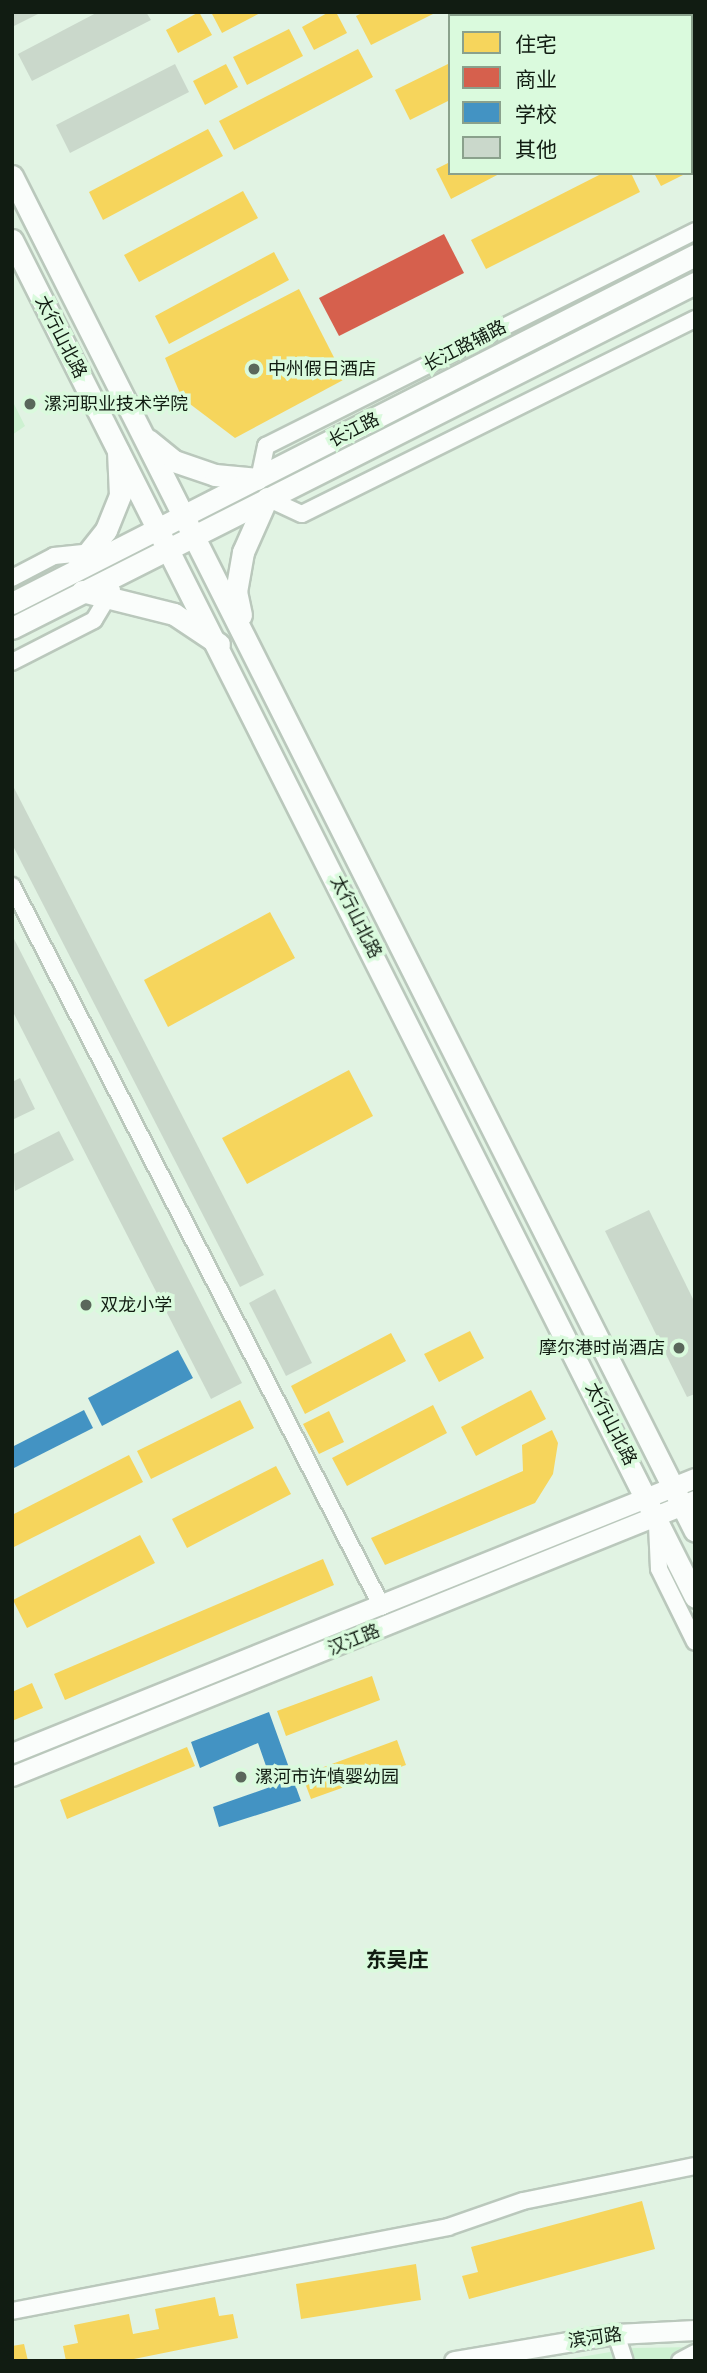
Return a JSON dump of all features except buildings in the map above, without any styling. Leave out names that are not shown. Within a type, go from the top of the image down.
[{"type":"main road","name":"太行山北路","points":[[12,176],[686,1503],[695,1531]]},
{"type":"main road","name":"太行山北路","points":[[12,240],[162,526],[695,1597]]},
{"type":"main road","name":"长江路","points":[[12,603],[77,581],[120,572],[194,535],[263,489],[695,255]]},
{"type":"main road","name":"长江路","points":[[12,628],[113,551],[162,526],[184,515],[263,489],[695,283]]},
{"type":"main road","points":[[142,434],[174,461],[263,489],[243,552],[236,592],[245,634]]},
{"type":"main road","points":[[118,446],[120,495],[77,581],[109,598],[174,614],[219,644]]},
{"type":"street","name":"长江路辅路","points":[[263,489],[266,446],[695,231]]},
{"type":"street","points":[[263,489],[302,514],[695,319]]},
{"type":"street","points":[[12,578],[54,556],[113,551]]},
{"type":"street","points":[[12,662],[94,620],[109,598],[120,572]]},
{"type":"street","points":[[12,886],[382,1607]]},
{"type":"street","name":"汉江路","points":[[12,1753],[382,1607],[653,1510],[686,1503],[695,1478]]},
{"type":"street","points":[[653,1510],[659,1569],[695,1642]]},
{"type":"street","name":"汉江路","points":[[12,1776],[653,1510]]},
{"type":"street","points":[[12,2311],[448,2227],[523,2201],[695,2166]]},
{"type":"street","name":"滨河路","points":[[454,2361],[616,2334],[695,2330]]},
{"type":"street","points":[[616,2334],[625,2361]]},
{"type":"street","points":[[680,2361],[695,2353]]},
{"type":"green space","points":[[12,400],[25,426],[12,435]]},
{"type":"green space","points":[[695,2347],[695,2361],[557,2361],[634,2348]]},
{"type":"place","name":"中州假日酒店","points":[[254,369]]},
{"type":"place","name":"漯河职业技术学院","points":[[30,404]]},
{"type":"place","name":"双龙小学","points":[[86,1305]]},
{"type":"place","name":"摩尔港时尚酒店","points":[[679,1348]]},
{"type":"place","name":"漯河市许慎婴幼园","points":[[241,1777]]},
{"type":"district","name":"东吴庄","points":[[397,1960]]}]
